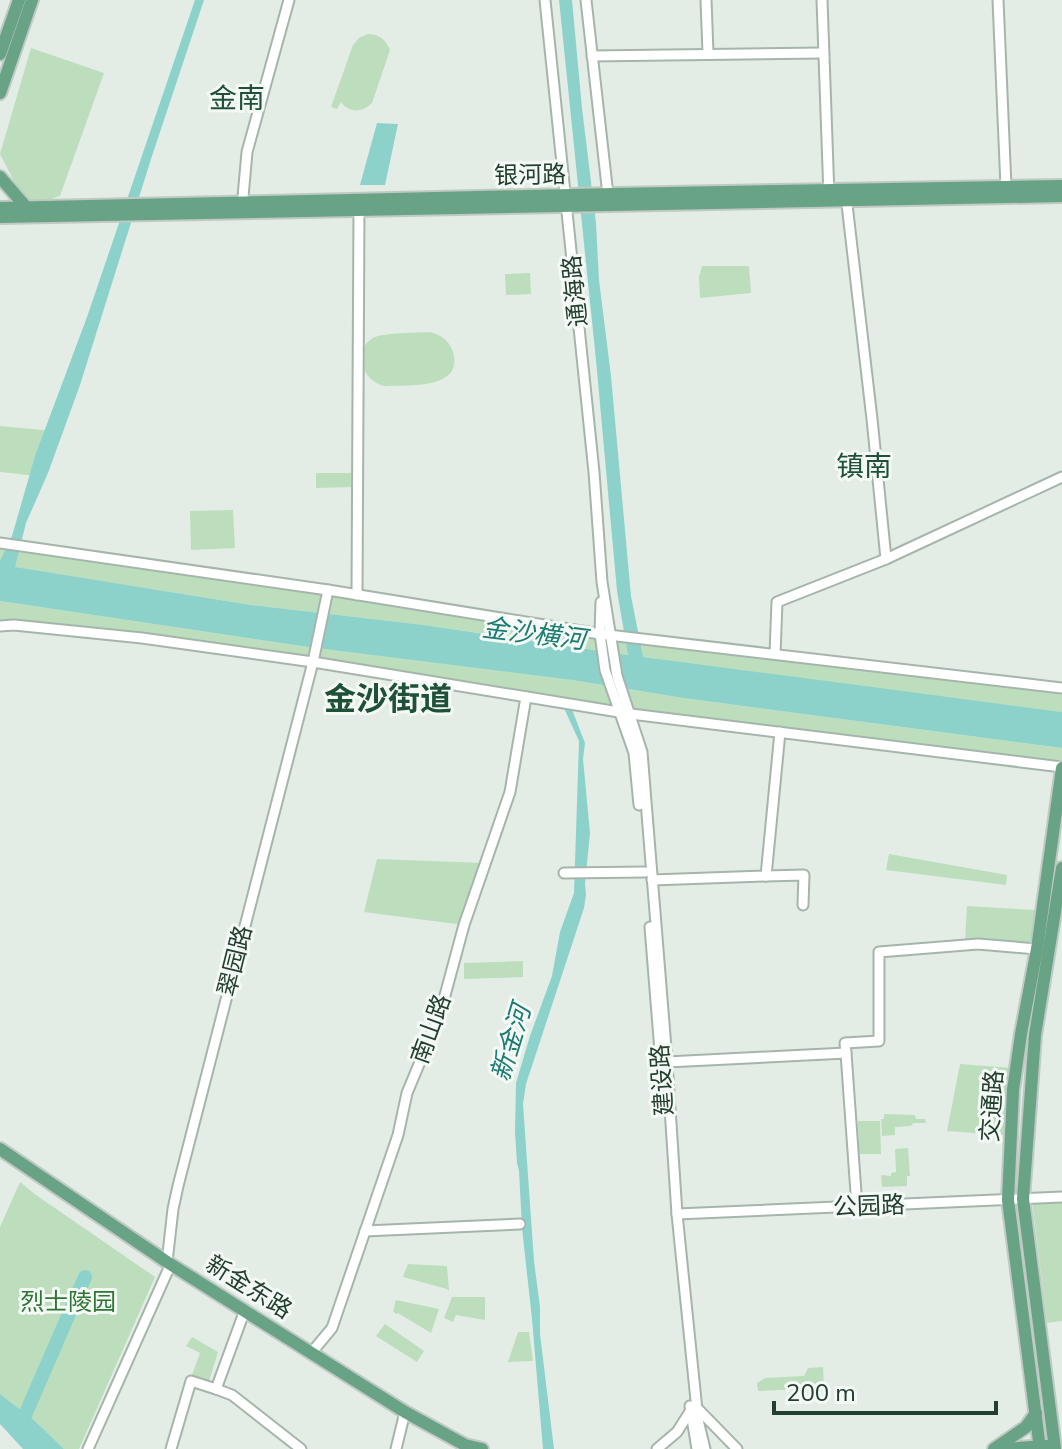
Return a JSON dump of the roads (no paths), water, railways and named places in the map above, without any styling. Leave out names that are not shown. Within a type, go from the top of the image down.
[{"type":"main road","points":[[0,54],[19,0]]},
{"type":"main road","points":[[0,93],[32,0]]},
{"type":"main road","points":[[0,177],[26,207]]},
{"type":"main road","name":"银河路","points":[[846,196],[1062,186]]},
{"type":"main road","name":"银河路","points":[[0,208],[359,205],[612,197],[1062,196]]},
{"type":"main road","name":"银河路","points":[[0,217],[242,207]]},
{"type":"main road","name":"交通路","points":[[1040,1448],[1008,1200],[1013,1090],[1037,949],[1062,768]]},
{"type":"main road","name":"交通路","points":[[1057,1446],[1023,1199],[1035,1035],[1062,868]]},
{"type":"main road","name":"新金东路","points":[[0,1149],[168,1265]]},
{"type":"main road","name":"新金东路","points":[[0,1156],[404,1416],[461,1449]]},
{"type":"main road","name":"新金东路","points":[[244,1313],[312,1352],[404,1416],[465,1445],[482,1449]]},
{"type":"main road","points":[[994,1449],[1026,1427],[1036,1413]]},
{"type":"main road","points":[[1003,1449],[1057,1446]]},
{"type":"street","points":[[242,207],[247,152],[289,0]]},
{"type":"street","name":"通海路","points":[[545,0],[594,472],[605,634],[626,713]]},
{"type":"street","points":[[586,0],[612,197]]},
{"type":"street","points":[[706,0],[708,53]]},
{"type":"street","points":[[822,0],[829,196]]},
{"type":"street","points":[[998,0],[1006,187]]},
{"type":"street","points":[[592,56],[823,53]]},
{"type":"street","points":[[846,196],[886,559]]},
{"type":"street","points":[[357,595],[359,205]]},
{"type":"street","points":[[775,654],[777,602],[886,559],[1062,477]]},
{"type":"street","points":[[0,543],[605,634],[1062,688]]},
{"type":"street","name":"翠园路","points":[[88,1449],[168,1265],[178,1186],[313,662],[328,590]]},
{"type":"street","points":[[0,626],[142,638],[313,662],[626,713],[1062,768]]},
{"type":"street","name":"南山路","points":[[312,1352],[332,1328],[398,1135],[407,1093],[440,1014],[464,925],[510,792],[526,697]]},
{"type":"street","name":"建设路","points":[[626,713],[642,752],[672,1216],[694,1409],[705,1449]]},
{"type":"street","points":[[766,876],[780,732]]},
{"type":"street","points":[[568,873],[804,875],[803,905]]},
{"type":"street","name":"建设路","points":[[648,876],[667,1062],[697,1449]]},
{"type":"street","points":[[857,1207],[845,1043],[879,1041],[879,952],[978,944],[1037,949]]},
{"type":"street","points":[[667,1062],[846,1053]]},
{"type":"street","name":"公园路","points":[[677,1214],[1062,1197]]},
{"type":"street","points":[[365,1231],[520,1224]]},
{"type":"street","points":[[216,1389],[244,1313]]},
{"type":"street","points":[[171,1449],[191,1381],[232,1395],[301,1449]]},
{"type":"street","points":[[657,1449],[677,1432],[694,1409],[737,1449]]},
{"type":"street","points":[[396,1449],[404,1416]]},
{"type":"water","points":[[195,0],[204,0],[80,385],[26,523],[15,567],[251,605],[424,625],[628,655],[617,591],[559,0],[572,0],[631,596],[643,657],[1062,712],[1062,748],[308,647],[0,601],[0,561],[12,536],[35,456],[87,317]]},
{"type":"water","points":[[377,123],[398,124],[385,185],[360,185]]},
{"type":"water","points":[[563,706],[571,707],[585,743],[583,759],[590,833],[584,908],[526,1084],[523,1104],[540,1334],[554,1449],[543,1449],[517,1163],[516,1083],[552,976],[560,932],[574,893],[579,741]]},
{"type":"water","points":[[0,1394],[64,1449],[23,1449],[0,1424]]},
{"type":"waterway","points":[[19,1429],[85,1277]]},
{"type":"district","name":"金南","points":[[237,99]]},
{"type":"district","name":"镇南","points":[[864,467]]},
{"type":"district","name":"金沙街道","points":[[388,699]]},
{"type":"water label","name":"金沙横河","points":[[534,634]]},
{"type":"water label","name":"新金河","points":[[511,1043]]},
{"type":"park label","name":"烈士陵园","points":[[68,1302]]}]
